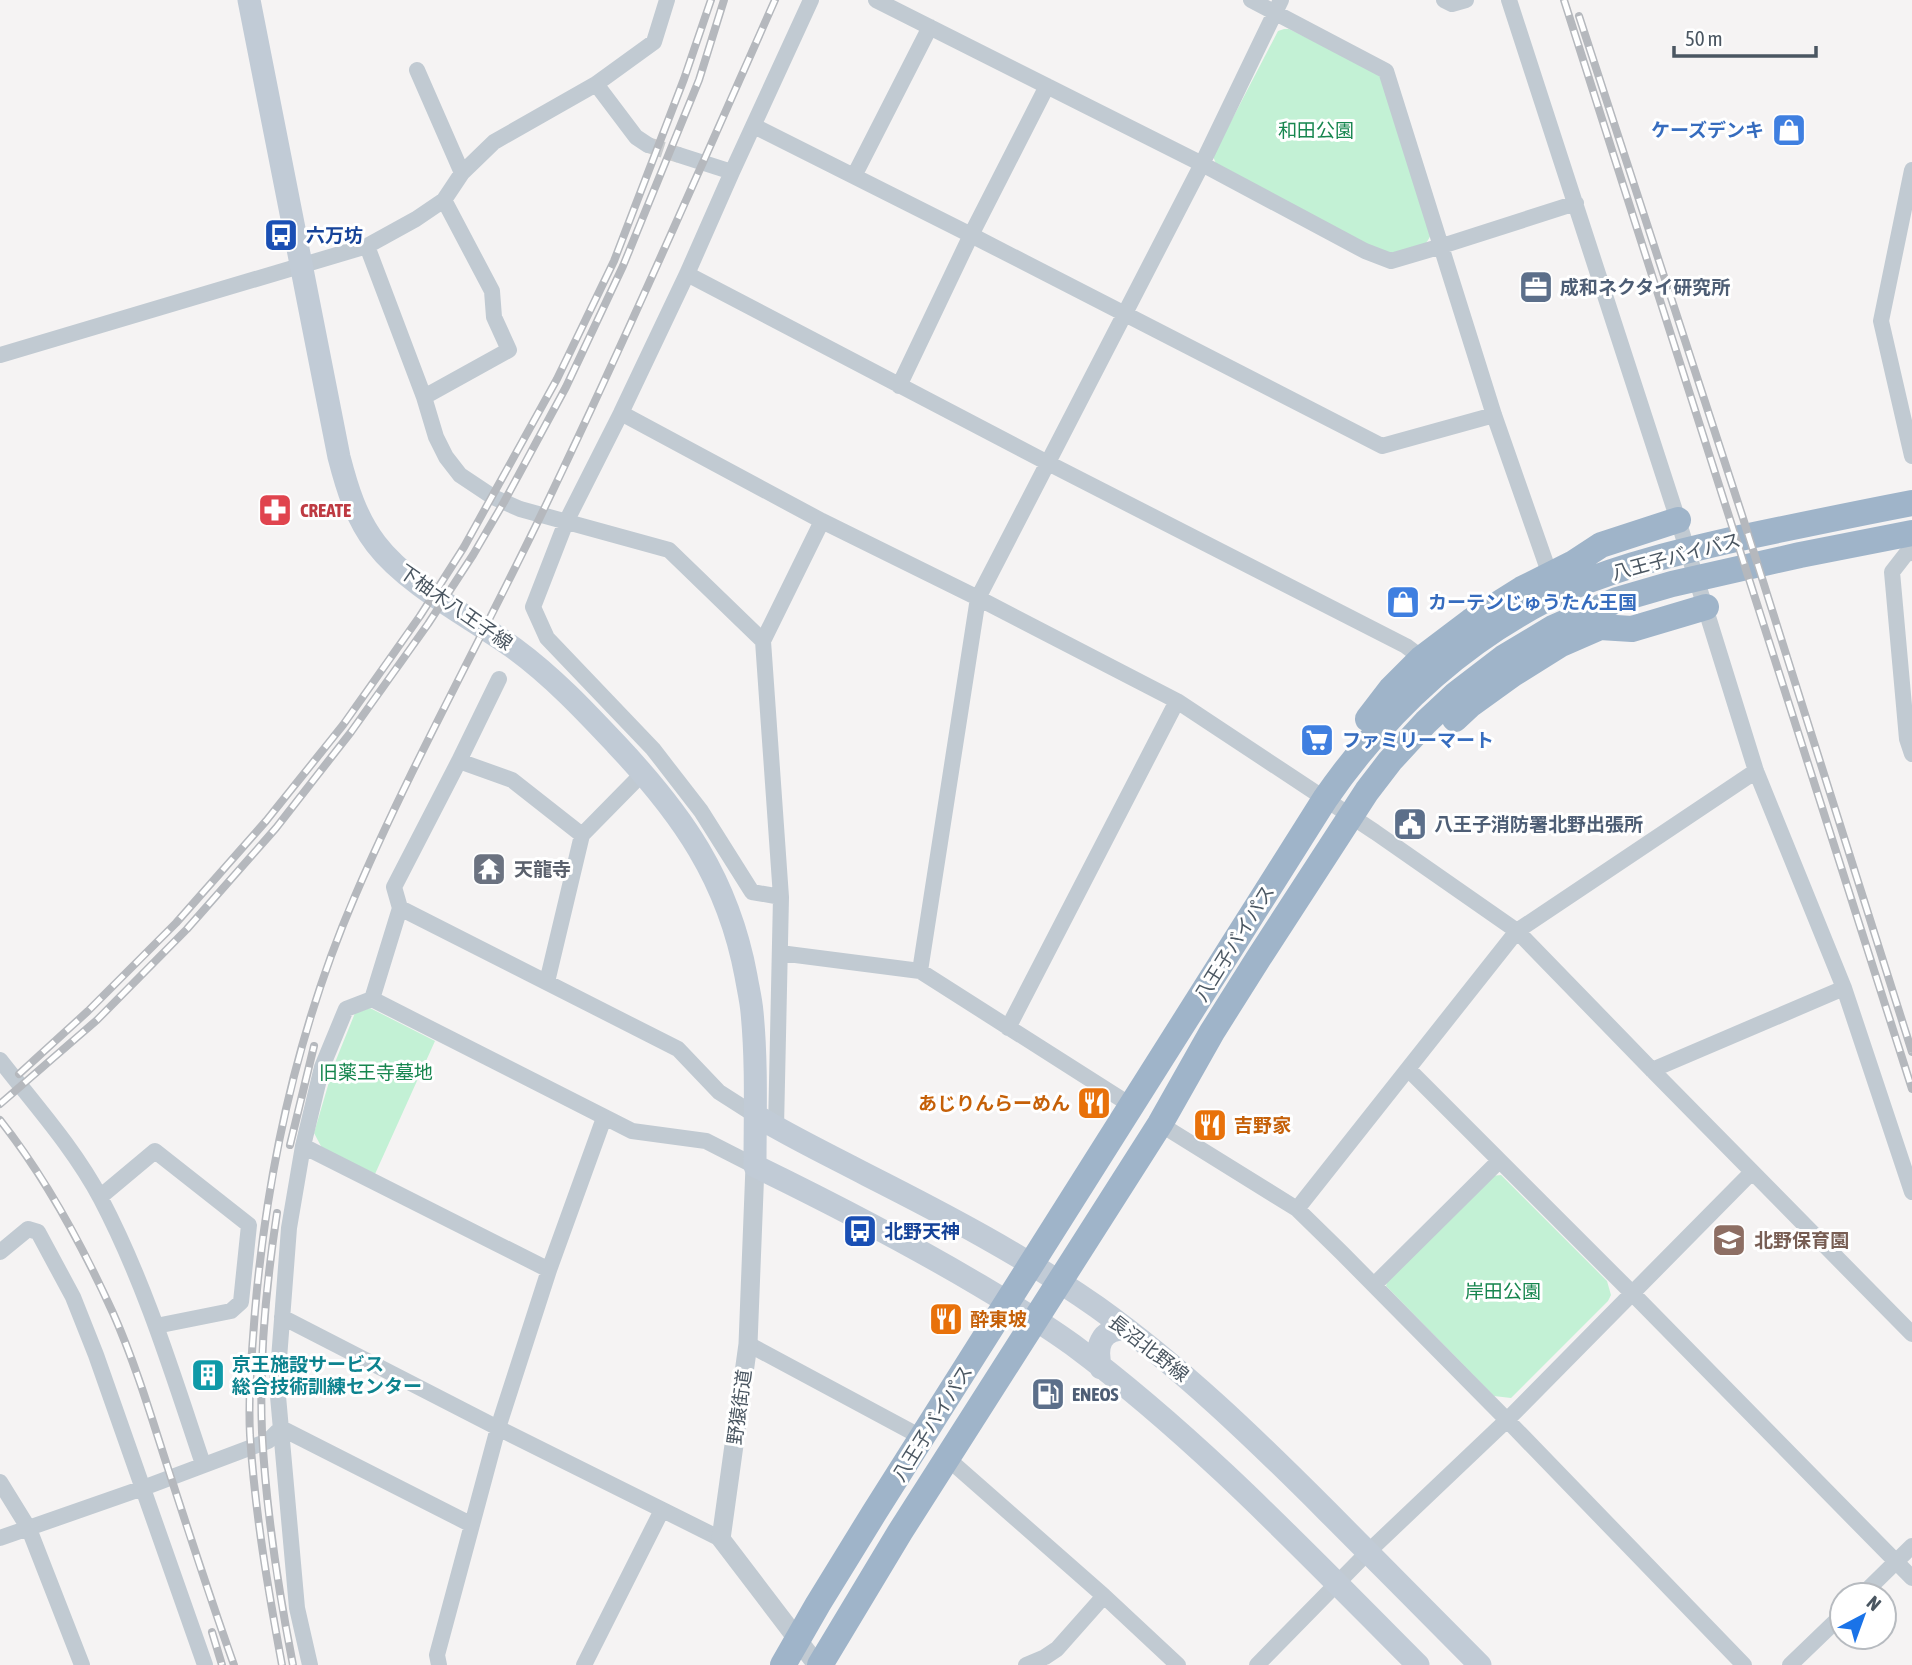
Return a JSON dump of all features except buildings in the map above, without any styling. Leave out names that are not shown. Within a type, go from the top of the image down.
[{"type":"highway","name":"八王子バイパス","points":[[783,1665],[1325,799],[1363,748],[1401,705],[1437,671],[1485,636],[1536,605],[1605,574],[1665,555],[1912,503]]},
{"type":"highway","points":[[1325,799],[1333,769],[1344,751],[1391,689],[1422,658],[1471,621],[1601,545],[1679,523]]},
{"type":"highway","name":"八王子バイパス","points":[[818,1665],[1160,1124],[1212,1031],[1350,816],[1390,761],[1426,722],[1456,694],[1503,658],[1553,628],[1616,600],[1672,584],[1800,555],[1912,533]]},
{"type":"highway","points":[[1350,816],[1381,801],[1430,743],[1470,705],[1561,644],[1600,627],[1632,629],[1705,604]]},
{"type":"main road","name":"下柚木八王子線","points":[[248,0],[339,457],[352,503],[375,543],[390,561],[558,683],[672,807],[704,857],[732,917],[752,1010],[755,1115]]},
{"type":"main road","name":"長沼北野線","points":[[755,1115],[952,1219],[1032,1265],[1060,1282],[1157,1353],[1268,1451],[1480,1665]]},
{"type":"main road","name":"野猿街道","points":[[755,1115],[755,1166]]},
{"type":"main road","points":[[755,1166],[931,1256],[1073,1345],[1167,1420],[1250,1496],[1418,1665]]},
{"type":"main road","points":[[1101,1367],[1098,1346],[1109,1332],[1125,1329]]},
{"type":"street","points":[[0,355],[367,246],[444,200],[462,173],[494,142],[596,84],[654,42],[667,0]]},
{"type":"street","points":[[781,897],[752,892],[701,811],[653,748],[547,638],[533,607],[566,522],[687,274],[811,0]]},
{"type":"street","points":[[876,0],[1202,163],[1364,251],[1391,261],[1576,203]]},
{"type":"street","points":[[1251,0],[1278,6],[1386,71],[1494,415],[1549,575]]},
{"type":"street","points":[[1444,0],[1452,4],[1466,0]]},
{"type":"street","points":[[1508,0],[1679,523],[1756,771],[1844,988],[1912,1192]]},
{"type":"street","points":[[920,971],[978,598],[1202,163],[1278,6]]},
{"type":"street","points":[[854,176],[930,27]]},
{"type":"street","points":[[417,70],[462,173]]},
{"type":"street","points":[[596,84],[636,137],[648,145]]},
{"type":"street","points":[[899,386],[971,235],[1047,86]]},
{"type":"street","points":[[754,126],[1382,446],[1494,415]]},
{"type":"street","points":[[679,155],[732,172]]},
{"type":"street","points":[[1912,170],[1881,321],[1912,456]]},
{"type":"street","points":[[424,397],[509,350],[494,317],[492,290],[444,200]]},
{"type":"street","points":[[367,246],[424,397],[436,437],[446,457],[460,475],[493,497],[520,509],[669,550],[763,641]]},
{"type":"street","points":[[687,274],[1406,646],[1422,658]]},
{"type":"street","points":[[621,413],[822,521],[1177,701],[1517,930],[1912,1334]]},
{"type":"street","points":[[776,1128],[781,897],[763,641],[822,521]]},
{"type":"street","points":[[1912,553],[1906,554],[1892,572],[1907,739],[1912,754]]},
{"type":"street","points":[[372,999],[400,908],[394,887],[499,679]]},
{"type":"street","points":[[1009,1028],[1177,701]]},
{"type":"street","points":[[459,761],[512,780],[582,835]]},
{"type":"street","points":[[1297,1209],[1517,930],[1756,771]]},
{"type":"street","points":[[547,982],[582,835],[643,773]]},
{"type":"street","points":[[400,908],[678,1049],[719,1092],[755,1115]]},
{"type":"street","points":[[780,953],[920,971],[1132,1106]]},
{"type":"street","points":[[1652,1070],[1844,988]]},
{"type":"street","points":[[310,1665],[297,1608],[277,1385],[289,1228],[303,1146],[322,1067],[346,1009],[372,999],[632,1131],[706,1141],[755,1166]]},
{"type":"street","points":[[0,1060],[68,1147],[100,1197],[127,1253],[156,1326],[203,1464]]},
{"type":"street","points":[[1409,1070],[1912,1578]]},
{"type":"street","points":[[439,1665],[437,1655],[498,1428],[549,1270],[604,1118]]},
{"type":"street","points":[[1160,1124],[1297,1209],[1507,1420],[1744,1665]]},
{"type":"street","points":[[303,1146],[549,1270]]},
{"type":"street","points":[[100,1197],[155,1151],[249,1225],[241,1302],[231,1311],[156,1326]]},
{"type":"street","points":[[1374,1285],[1499,1161]]},
{"type":"street","name":"野猿街道","points":[[721,1539],[748,1345],[755,1166]]},
{"type":"street","points":[[1257,1665],[1368,1552],[1507,1420],[1752,1172]]},
{"type":"street","points":[[0,1252],[28,1229],[38,1232],[73,1297],[92,1343],[205,1665]]},
{"type":"street","points":[[282,1317],[721,1539],[818,1665]]},
{"type":"street","points":[[748,1345],[923,1438]]},
{"type":"street","points":[[0,1538],[268,1441],[281,1428]]},
{"type":"street","points":[[281,1428],[472,1525]]},
{"type":"street","points":[[947,1458],[1178,1665]]},
{"type":"street","points":[[0,1482],[29,1529],[82,1665]]},
{"type":"street","points":[[584,1665],[662,1510]]},
{"type":"street","points":[[1876,1581],[1912,1546]]},
{"type":"street","points":[[1026,1665],[1047,1661],[1104,1596]]},
{"type":"street","points":[[1790,1665],[1828,1628]]},
{"type":"green space","name":"和田公園","points":[[1289,29],[1379,73],[1431,234],[1421,248],[1393,258],[1216,164],[1213,156],[1278,31]]},
{"type":"green space","name":"旧薬王寺墓地","points":[[370,1008],[435,1041],[375,1174],[322,1148],[314,1133],[334,1065],[355,1013]]},
{"type":"green space","name":"岸田公園","points":[[1501,1175],[1607,1281],[1611,1295],[1511,1398],[1494,1396],[1386,1286],[1389,1277],[1491,1176]]},
{"type":"tunnel","points":[[648,145],[679,155]]},
{"type":"railway","points":[[19,1074],[88,1011],[176,923],[266,821],[343,725],[420,616],[464,547],[557,379],[614,261],[684,79],[711,0]]},
{"type":"railway","points":[[0,1104],[97,1020],[187,929],[276,828],[351,732],[428,624],[504,502],[566,387],[623,266],[699,80],[724,0]]},
{"type":"railway","points":[[282,1665],[255,1493],[250,1435],[250,1389],[260,1258],[277,1152],[288,1099],[317,996],[335,945],[377,847],[573,448],[775,0]]},
{"type":"railway","points":[[1564,0],[1912,1089]]},
{"type":"railway","points":[[1579,16],[1742,515],[1912,1052]]},
{"type":"railway","points":[[290,1145],[314,1046]]},
{"type":"railway","points":[[0,1120],[33,1165],[62,1213],[113,1313],[140,1382],[234,1665]]},
{"type":"railway","points":[[277,1213],[264,1322],[262,1432],[273,1549],[293,1665]]},
{"type":"railway","points":[[212,1632],[222,1665]]},
{"type":"place","name":"ケーズデンキ","points":[[1789,130]]},
{"type":"place","name":"六万坊","points":[[281,235]]},
{"type":"place","name":"成和ネクタイ研究所","points":[[1536,287]]},
{"type":"place","name":"CREATE","points":[[275,510]]},
{"type":"place","name":"カーテンじゅうたん王国","points":[[1403,602]]},
{"type":"place","name":"ファミリーマート","points":[[1317,740]]},
{"type":"place","name":"八王子消防署北野出張所","points":[[1410,824]]},
{"type":"place","name":"天龍寺","points":[[489,869]]},
{"type":"place","name":"あじりんらーめん","points":[[1094,1103]]},
{"type":"place","name":"吉野家","points":[[1210,1125]]},
{"type":"place","name":"北野天神","points":[[860,1231]]},
{"type":"place","name":"北野保育園","points":[[1729,1240]]},
{"type":"place","name":"酔東坡","points":[[946,1319]]},
{"type":"place","name":"京王施設サービス 総合技術訓練センター","points":[[208,1375]]},
{"type":"place","name":"ENEOS","points":[[1048,1394]]}]
